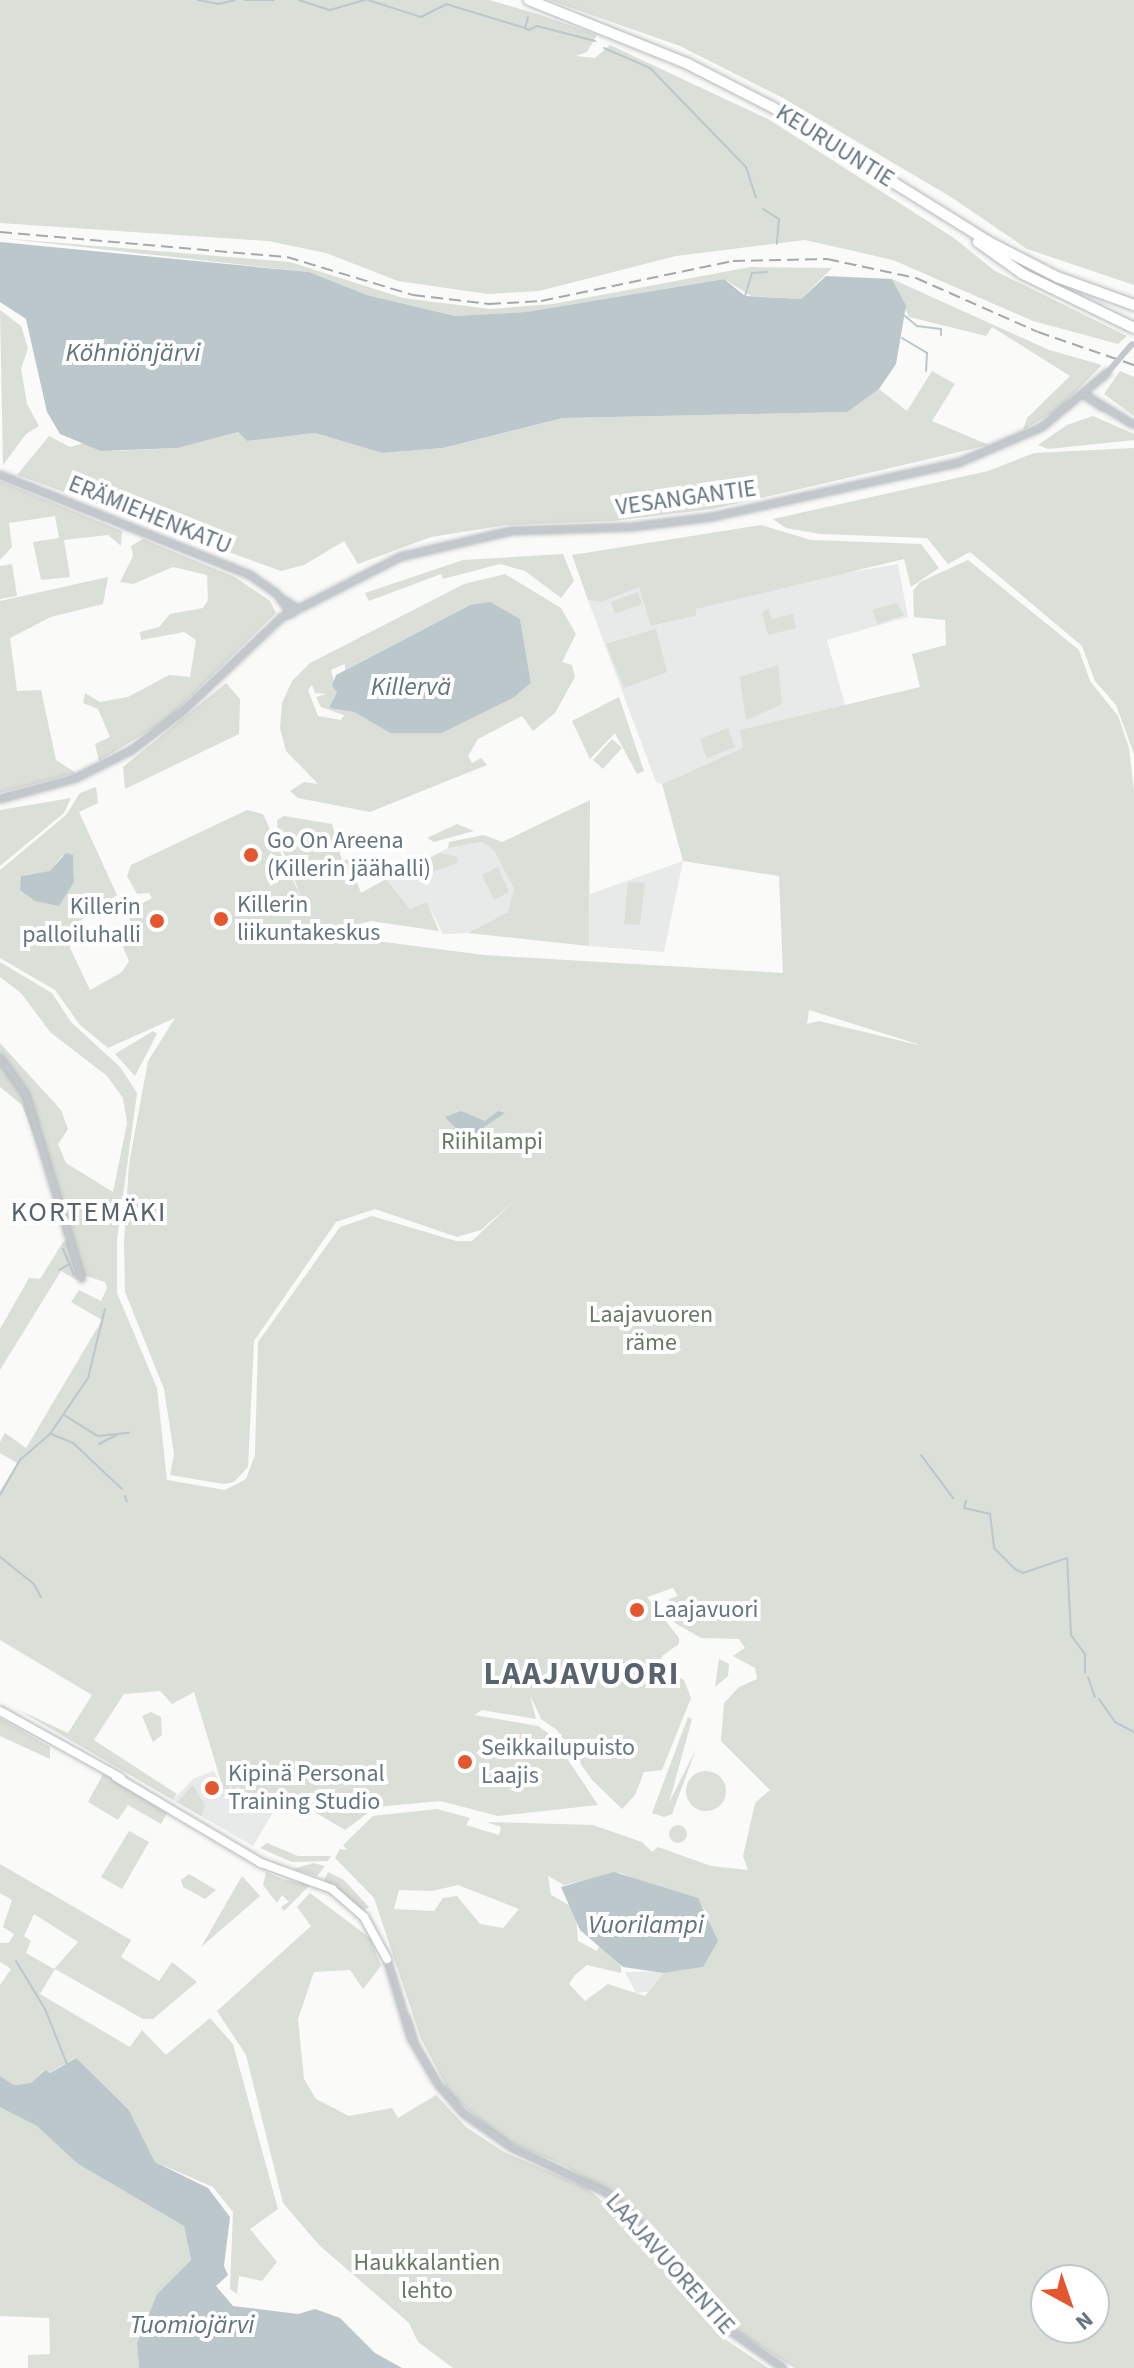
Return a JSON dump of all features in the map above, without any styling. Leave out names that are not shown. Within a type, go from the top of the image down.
[{"type":"highway","name":"KEURUUNTIE","points":[[529,0],[675,58],[772,107],[935,210],[1027,263],[1134,305]]},
{"type":"highway","points":[[935,210],[1023,274],[1134,328]]},
{"type":"main road","name":"LAAJAVUORENTIE","points":[[0,1711],[227,1841],[278,1868],[312,1878],[348,1901],[380,1941],[387,1959]]},
{"type":"street","name":"VESANGANTIE","points":[[0,799],[76,778],[132,750],[292,613],[372,568],[475,537],[689,520],[958,463],[1026,436],[1085,395],[1133,342]]},
{"type":"street","points":[[1085,395],[1134,425]]},
{"type":"street","name":"ERÄMIEHENKATU","points":[[0,475],[240,570],[281,598],[292,613]]},
{"type":"street","points":[[0,1058],[26,1095],[82,1279]]},
{"type":"street","name":"LAAJAVUORENTIE","points":[[387,1959],[414,2042],[438,2084],[480,2128],[607,2193],[633,2217],[715,2320],[783,2368]]},
{"type":"shaded area","points":[[898,564],[908,617],[827,640],[845,705],[741,730],[743,748],[662,784],[656,782],[588,600],[601,602],[639,586],[652,626],[696,616],[695,609],[821,577]]},
{"type":"shaded area","points":[[482,842],[495,850],[514,890],[508,912],[468,933],[443,934],[427,902],[410,909],[386,879],[448,848]]},
{"type":"shaded area","points":[[683,861],[664,952],[589,946],[590,894]]},
{"type":"shaded area","points":[[214,1771],[225,1794],[230,1785],[232,1794],[236,1787],[275,1809],[253,1846],[173,1800],[194,1778]]},
{"type":"shaded area","points":[[677,1971],[654,1991],[636,1993],[625,1972]]},
{"type":"green space","points":[[0,0],[489,0],[538,14],[597,35],[587,52],[576,56],[595,58],[610,45],[768,119],[954,238],[995,271],[1127,336],[1118,344],[1033,321],[893,260],[805,240],[676,256],[539,291],[488,294],[398,281],[326,253],[268,241],[0,223]]},
{"type":"green space","points":[[549,0],[1134,0],[1134,285],[1027,249],[951,197],[783,98],[680,46]]},
{"type":"green space","points":[[0,238],[290,262],[403,298],[490,309],[553,304],[750,267],[832,268],[801,299],[751,296],[724,279],[526,312],[455,316],[367,295],[309,272]]},
{"type":"green space","points":[[892,279],[1049,350],[1102,365],[1059,409],[1023,430],[1027,418],[1070,376],[992,327],[986,336],[909,317]]},
{"type":"green space","points":[[0,310],[21,326],[28,348],[21,369],[27,404],[39,426],[26,434],[3,465]]},
{"type":"green space","points":[[932,371],[955,384],[932,421],[989,445],[713,509],[613,521],[507,525],[431,537],[358,564],[344,541],[304,565],[281,571],[17,475],[49,436],[70,447],[84,443],[114,451],[178,448],[238,432],[247,441],[315,433],[382,453],[443,448],[563,418],[846,412],[879,389],[907,411]]},
{"type":"green space","points":[[1120,371],[1134,377],[1134,416],[1104,394]]},
{"type":"green space","points":[[1093,416],[1134,434],[1134,440],[1048,449],[1038,445],[1067,425]]},
{"type":"green space","points":[[1134,448],[1134,754],[1116,705],[1095,681],[1082,646],[970,552],[948,564],[927,538],[820,534],[786,528],[773,519],[988,471],[1034,453]]},
{"type":"green space","points":[[0,481],[122,531],[121,546],[108,535],[64,540],[70,577],[41,580],[33,542],[59,538],[55,516],[9,523],[12,547],[0,560]]},
{"type":"green space","points":[[761,525],[811,540],[921,544],[939,568],[911,587],[904,559],[696,609],[696,616],[651,626],[639,587],[601,602],[588,600],[572,555]]},
{"type":"green space","points":[[143,539],[235,577],[270,601],[276,613],[167,720],[99,761],[95,744],[110,737],[98,709],[83,703],[85,693],[100,702],[128,697],[169,675],[190,677],[196,640],[184,632],[141,640],[140,632],[159,627],[170,614],[203,608],[208,600],[207,575],[173,567],[133,584],[120,582],[133,556],[131,546]]},
{"type":"green space","points":[[563,554],[574,581],[561,598],[525,571],[500,564],[443,579],[441,574],[369,601],[365,593],[463,560]]},
{"type":"green space","name":"Laajavuoren räme","points":[[968,560],[1079,650],[1090,681],[1118,716],[1129,748],[1134,791],[1134,2368],[794,2368],[722,2321],[618,2198],[565,2166],[501,2138],[451,2095],[421,2039],[374,1898],[335,1858],[340,1849],[347,1850],[343,1845],[373,1816],[437,1809],[470,1818],[466,1825],[499,1835],[501,1827],[486,1822],[593,1825],[642,1842],[652,1852],[658,1847],[711,1866],[748,1870],[743,1856],[755,1803],[770,1790],[721,1741],[724,1703],[739,1687],[757,1679],[755,1668],[733,1656],[745,1648],[739,1639],[701,1638],[675,1623],[668,1610],[669,1599],[678,1596],[673,1588],[647,1597],[679,1638],[679,1644],[662,1656],[660,1667],[684,1680],[691,1698],[662,1770],[644,1772],[635,1795],[622,1809],[592,1780],[557,1730],[541,1719],[530,1695],[536,1719],[482,1710],[474,1715],[538,1726],[553,1737],[598,1805],[498,1816],[440,1801],[376,1807],[345,1830],[308,1808],[275,1809],[237,1787],[232,1794],[231,1785],[225,1795],[194,1692],[172,1704],[160,1691],[124,1694],[94,1740],[177,1794],[173,1800],[17,1709],[68,1733],[92,1695],[0,1640],[0,1491],[17,1463],[0,1453],[0,1442],[5,1433],[26,1448],[102,1320],[71,1302],[79,1290],[101,1301],[107,1288],[105,1282],[86,1276],[76,1280],[61,1271],[0,1370],[0,1329],[29,1278],[40,1279],[63,1242],[73,1239],[22,1105],[0,1087],[0,1043],[61,1110],[68,1129],[58,1144],[66,1163],[113,1192],[127,1123],[123,1098],[107,1076],[50,1032],[21,993],[0,977],[0,962],[52,993],[71,1022],[120,1067],[137,1093],[117,1240],[117,1293],[157,1388],[167,1480],[225,1490],[246,1479],[255,1455],[258,1342],[340,1227],[372,1216],[456,1241],[472,1241],[514,1201],[481,1230],[457,1237],[375,1209],[336,1222],[254,1341],[248,1467],[234,1482],[224,1484],[170,1475],[174,1454],[164,1389],[125,1292],[124,1242],[129,1164],[148,1061],[175,1018],[108,1048],[80,1025],[55,990],[0,958],[0,870],[66,815],[80,793],[96,787],[98,803],[79,812],[117,895],[74,925],[70,948],[90,990],[122,972],[129,961],[123,947],[133,935],[127,908],[134,900],[137,906],[152,898],[149,893],[137,894],[127,876],[131,865],[247,810],[263,814],[303,902],[278,838],[277,820],[284,816],[332,824],[342,861],[349,859],[361,893],[386,879],[410,909],[427,902],[439,931],[371,921],[337,930],[346,937],[484,955],[783,973],[779,876],[683,861],[662,784],[743,748],[740,730],[920,687],[912,654],[946,645],[945,620],[914,617],[913,591],[920,582]],"holes":[[[62,856],[73,859],[74,875],[59,906],[20,890],[24,875],[50,872]],[[809,1010],[917,1044],[918,1045],[819,1021],[807,1024]],[[620,1873],[701,1905],[709,1915],[703,1967],[664,1973],[645,1996],[608,1984],[585,2001],[569,1984],[575,1975],[587,1965],[621,1973],[621,1966],[600,1944],[597,1951],[578,1941],[576,1916],[569,1905],[551,1895],[548,1876],[564,1885]],[[458,1885],[519,1909],[503,1928],[480,1924],[457,1896],[443,1898],[434,1911],[394,1909],[399,1890],[432,1891]]]},
{"type":"green space","points":[[12,564],[17,596],[0,599],[0,566]]},
{"type":"green space","points":[[505,574],[561,608],[576,634],[562,662],[572,665],[575,677],[555,713],[533,731],[522,716],[478,739],[468,756],[472,763],[481,758],[487,765],[370,812],[298,798],[290,791],[304,782],[318,784],[286,751],[280,728],[282,703],[292,681],[310,663],[464,584]],"holes":[[[470,605],[520,619],[531,683],[513,698],[442,733],[390,733],[354,712],[330,708],[337,692],[331,670],[345,664],[345,670]],[[312,685],[315,693],[327,694],[316,697],[321,707],[344,715],[341,720],[318,716],[308,690]]]},
{"type":"green space","points":[[108,577],[103,604],[51,617],[10,638],[17,691],[41,690],[56,760],[76,773],[0,793],[0,601]]},
{"type":"green space","points":[[638,592],[642,604],[615,614],[611,602]]},
{"type":"green space","points":[[897,603],[904,615],[878,624],[872,610]]},
{"type":"green space","points":[[768,608],[772,619],[793,614],[796,628],[768,635],[762,613]]},
{"type":"green space","points":[[656,629],[667,672],[624,688],[606,644]]},
{"type":"green space","points":[[778,665],[782,704],[746,720],[740,677]]},
{"type":"green space","points":[[226,683],[240,699],[239,734],[125,789],[123,767]]},
{"type":"green space","points":[[619,697],[644,771],[637,774],[615,733],[590,759],[572,721]]},
{"type":"green space","points":[[728,728],[735,747],[707,758],[700,739]]},
{"type":"green space","points":[[612,739],[622,748],[603,769],[593,760]]},
{"type":"green space","points":[[71,798],[64,813],[0,866],[0,810]]},
{"type":"green space","points":[[590,800],[589,946],[468,933],[508,912],[514,889],[494,850],[482,842],[448,848],[449,842],[484,835],[502,842]]},
{"type":"green space","points":[[457,824],[474,831],[434,842],[427,838]]},
{"type":"green space","points":[[440,853],[458,857],[457,863],[415,878],[421,864]]},
{"type":"green space","points":[[498,867],[509,892],[494,900],[482,875]]},
{"type":"green space","points":[[628,882],[645,883],[640,925],[624,924]]},
{"type":"green space","points":[[153,1031],[157,1034],[135,1076],[115,1054]]},
{"type":"green space","points":[[719,1659],[729,1664],[728,1676],[715,1687]]},
{"type":"green space","points":[[151,1712],[161,1717],[162,1735],[153,1742],[142,1716]]},
{"type":"green space","points":[[688,1717],[692,1719],[669,1803],[696,1749],[672,1814],[664,1817],[652,1813]]},
{"type":"green space","points":[[0,1718],[50,1747],[50,1759],[0,1736]]},
{"type":"green space","points":[[706,1771],[720,1777],[726,1791],[720,1805],[706,1811],[692,1805],[686,1791],[692,1777]]},
{"type":"green space","points":[[103,1774],[167,1813],[161,1824],[128,1805],[118,1820],[88,1802]]},
{"type":"green space","points":[[193,1785],[205,1806],[201,1816],[177,1802]]},
{"type":"green space","points":[[674,1825],[682,1825],[687,1834],[685,1841],[674,1843],[669,1838],[669,1830]]},
{"type":"green space","points":[[129,1831],[149,1842],[122,1889],[101,1877]]},
{"type":"green space","points":[[267,1843],[298,1856],[331,1856],[328,1861],[292,1862],[260,1848]]},
{"type":"green space","points":[[313,1863],[325,1866],[317,1876],[293,1869]]},
{"type":"green space","points":[[0,1864],[131,1940],[121,1957],[159,1981],[172,1962],[197,1982],[153,2019],[143,2019],[55,1969],[40,1994],[130,2047],[142,2030],[166,2055],[210,2018],[233,2044],[278,2209],[250,2229],[277,2262],[262,2281],[239,2276],[237,2294],[230,2289],[233,2212],[213,2187],[155,2162],[129,2110],[75,2058],[49,2073],[44,2070],[31,2083],[14,2085],[0,2076],[0,1985],[11,1969],[0,1962],[0,1943],[9,1943],[14,1934],[3,1927],[12,1900],[0,1893]],"holes":[[[34,1914],[78,1942],[54,1969],[26,1953],[31,1941],[24,1936]]]},
{"type":"green space","points":[[266,1872],[310,1885],[284,1911],[281,1907],[289,1902],[282,1895],[277,1903],[263,1885]]},
{"type":"green space","points":[[328,1872],[344,1880],[369,1907],[363,1911],[324,1880]]},
{"type":"green space","points":[[189,1874],[216,1890],[205,1899],[183,1887],[181,1880]]},
{"type":"green space","points":[[242,1876],[260,1896],[201,1947]]},
{"type":"green space","name":"Haukkalantien lehto","points":[[310,1893],[370,1938],[381,1966],[363,1989],[350,1970],[314,1972],[298,2019],[304,2079],[316,2099],[349,2116],[392,2108],[398,2118],[436,2095],[466,2127],[504,2152],[587,2188],[633,2228],[717,2334],[768,2368],[453,2368],[418,2342],[409,2323],[319,2245],[283,2203],[246,2055],[217,2011],[311,1926],[297,1907]]},
{"type":"green space","points":[[0,2107],[37,2125],[78,2164],[184,2226],[191,2260],[157,2294],[137,2343],[139,2368],[28,2368],[28,2355],[50,2354],[49,2318],[0,2316]]},
{"type":"water","name":"Köhniönjärvi","points":[[0,242],[309,272],[367,295],[455,316],[526,312],[724,279],[745,296],[801,299],[826,276],[892,279],[906,306],[896,364],[879,389],[847,412],[563,418],[443,448],[382,453],[315,433],[247,441],[238,432],[178,448],[101,451],[60,434],[47,412],[26,319],[0,302]]},
{"type":"water","name":"Killervä","points":[[490,602],[520,619],[531,683],[513,698],[442,733],[390,733],[354,712],[329,708],[337,692],[332,686],[336,675],[470,605]]},
{"type":"water","points":[[66,853],[73,855],[74,882],[59,906],[35,901],[20,890],[21,876],[50,871]]},
{"type":"water","name":"Riihilampi","points":[[461,1111],[485,1121],[498,1111],[505,1113],[484,1127],[483,1136],[463,1136],[445,1117]]},
{"type":"water","name":"Vuorilampi","points":[[614,1872],[698,1898],[718,1941],[703,1967],[664,1973],[623,1967],[580,1930],[561,1887]]},
{"type":"water","name":"Tuomiojärvi","points":[[76,2058],[129,2110],[155,2162],[208,2188],[230,2217],[224,2266],[228,2275],[216,2286],[233,2306],[298,2314],[315,2309],[340,2318],[375,2353],[402,2368],[139,2368],[137,2343],[157,2294],[191,2260],[184,2226],[78,2164],[37,2126],[0,2107],[0,2076],[14,2085],[31,2083],[45,2070],[50,2073]]},
{"type":"waterway","points":[[198,0],[218,4],[235,0]]},
{"type":"waterway","points":[[245,0],[274,0]]},
{"type":"waterway","points":[[299,0],[330,10],[365,0]]},
{"type":"waterway","points":[[368,0],[421,17],[446,4],[525,28]]},
{"type":"waterway","points":[[528,17],[525,28],[529,30],[537,26],[595,41]]},
{"type":"waterway","points":[[604,48],[650,68],[746,167],[756,197]]},
{"type":"waterway","points":[[763,209],[779,219],[777,244]]},
{"type":"waterway","points":[[745,296],[752,273],[767,272]]},
{"type":"waterway","points":[[905,316],[917,326],[941,329],[941,335]]},
{"type":"waterway","points":[[902,338],[927,353],[926,371]]},
{"type":"waterway","points":[[63,1249],[74,1275]]},
{"type":"waterway","points":[[59,1270],[68,1265]]},
{"type":"waterway","points":[[0,1495],[20,1460],[50,1434],[88,1378],[105,1309]]},
{"type":"waterway","points":[[64,1415],[98,1436],[129,1433]]},
{"type":"waterway","points":[[51,1434],[73,1443],[122,1489]]},
{"type":"waterway","points":[[99,1444],[119,1434]]},
{"type":"waterway","points":[[921,1455],[953,1498]]},
{"type":"waterway","points":[[125,1496],[127,1502]]},
{"type":"waterway","points":[[966,1501],[964,1508],[990,1514],[994,1548],[1015,1569],[1023,1573],[1067,1558],[1071,1635],[1085,1654],[1085,1673]]},
{"type":"waterway","points":[[0,1557],[34,1584],[41,1597]]},
{"type":"waterway","points":[[1088,1677],[1095,1697]]},
{"type":"waterway","points":[[1099,1699],[1115,1722],[1134,1732]]},
{"type":"waterway","points":[[16,1961],[45,2009],[67,2064]]},
{"type":"railway","points":[[0,232],[287,257],[413,295],[489,304],[541,301],[733,261],[827,259],[916,278],[1038,332],[1134,365]]},
{"type":"place","name":"Go On Areena (Killerin jäähalli)","points":[[251,855]]},
{"type":"place","name":"Killerin liikuntakeskus","points":[[221,919]]},
{"type":"place","name":"Killerin palloiluhalli","points":[[157,921]]},
{"type":"place","name":"Laajavuori","points":[[637,1610]]},
{"type":"place","name":"Seikkailupuisto Laajis","points":[[465,1762]]},
{"type":"place","name":"Kipinä Personal Training Studio","points":[[212,1788]]},
{"type":"district","name":"KORTEMÄKI","points":[[89,1212]]},
{"type":"district","name":"LAAJAVUORI","points":[[582,1674]]}]
